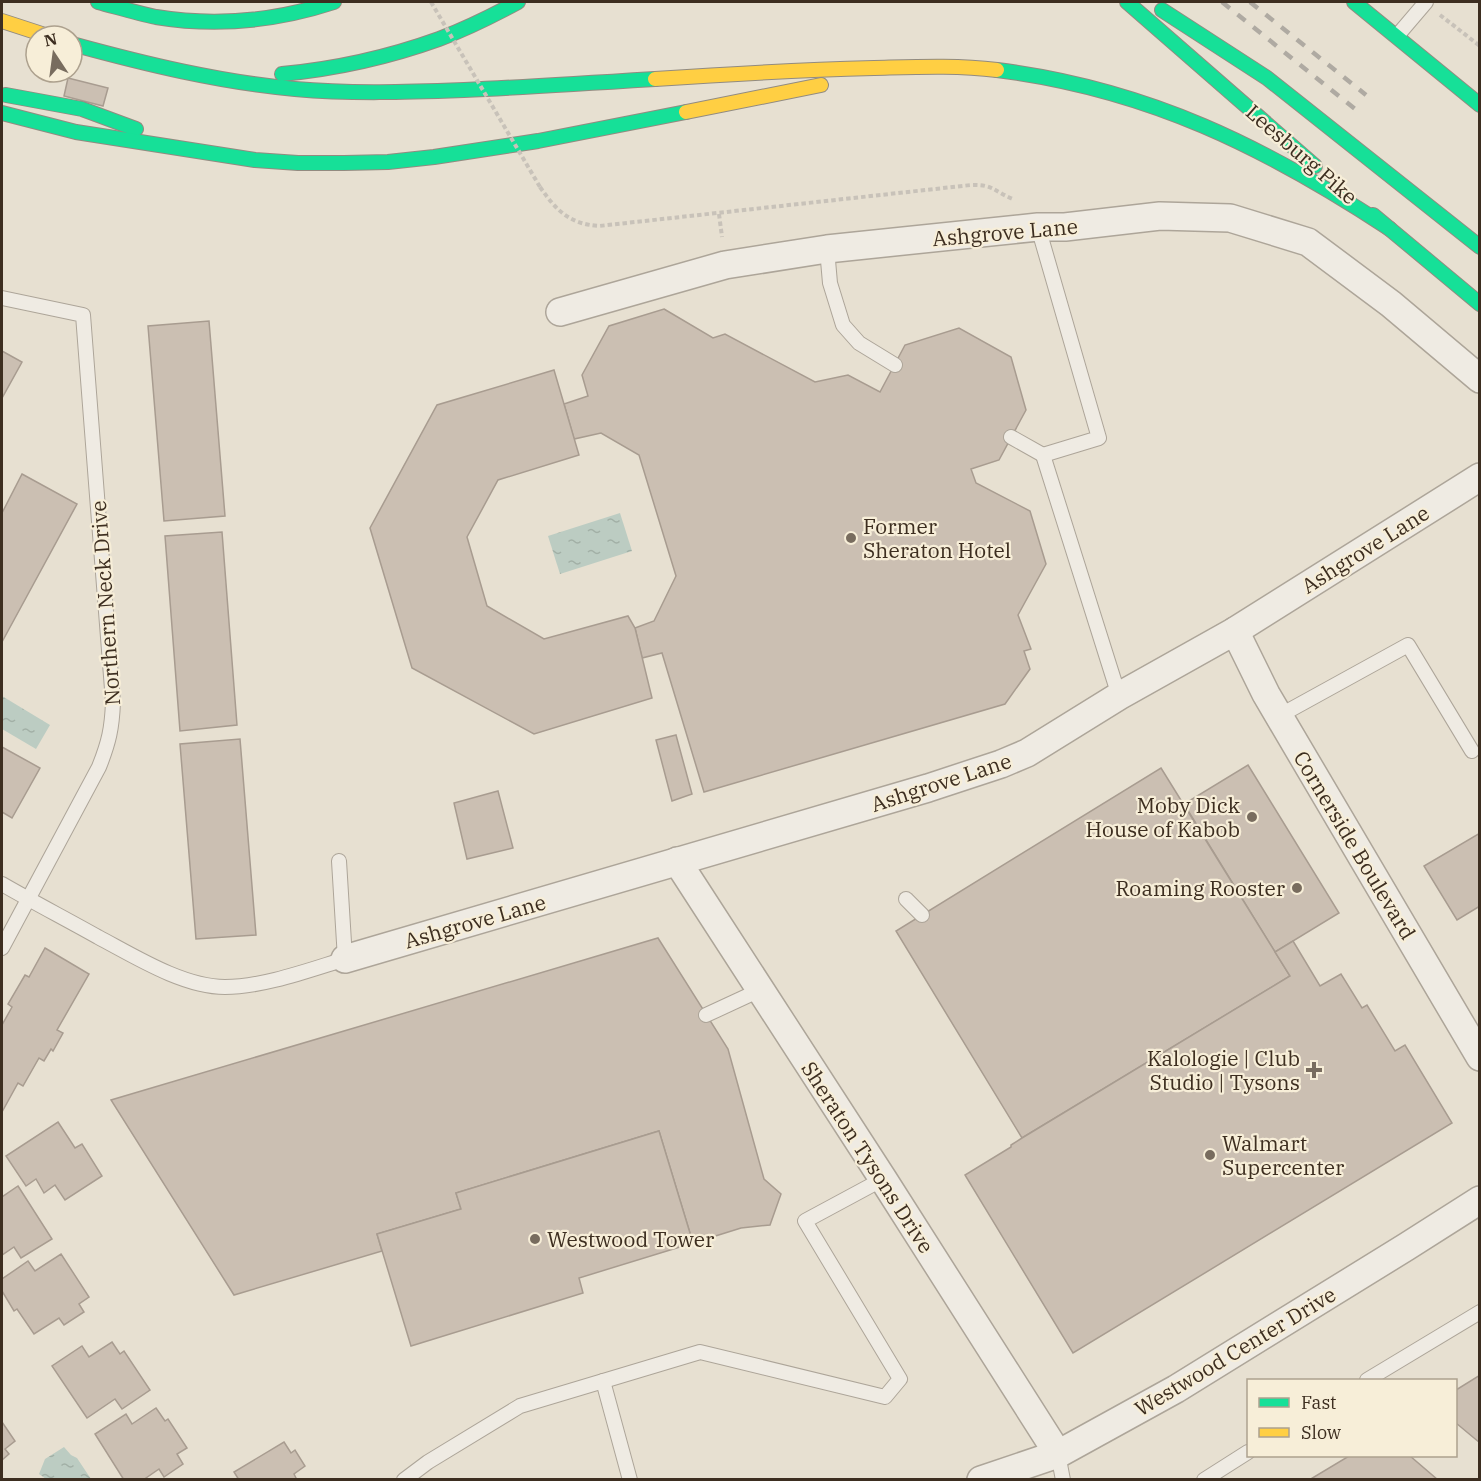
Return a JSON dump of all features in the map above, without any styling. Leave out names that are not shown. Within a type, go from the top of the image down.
[{"type":"highway","points":[[98,2],[166,18],[252,22],[278,18],[334,2]]},
{"type":"highway","points":[[199,76],[239,77],[279,74],[348,64],[440,38],[469,27],[518,2]]},
{"type":"highway","name":"Leesburg Pike","points":[[1127,2],[1479,304]]},
{"type":"highway","points":[[1148,2],[1267,78],[1479,247]]},
{"type":"highway","points":[[1354,2],[1479,105]]},
{"type":"highway","points":[[2,21],[24,28]]},
{"type":"highway","points":[[84,48],[136,63],[199,76],[271,87],[340,92],[443,91],[799,69],[948,67],[998,70],[1102,90],[1190,119],[1297,171],[1344,198],[1390,230]]},
{"type":"highway","points":[[2,113],[98,137],[255,160],[298,163],[388,162],[498,148],[608,129],[911,67]]},
{"type":"highway","points":[[2,94],[82,108],[178,145],[215,154]]},
{"type":"street","name":"Ashgrove Lane","points":[[560,312],[725,265],[828,249],[1160,216],[1230,218],[1308,242],[1391,304],[1479,380]]},
{"type":"street","name":"Ashgrove Lane","points":[[345,959],[928,788],[1028,753],[1119,696],[1234,631],[1479,477]]},
{"type":"street","name":"Cornerside Boulevard","points":[[1234,631],[1266,694],[1479,1057]]},
{"type":"street","name":"Sheraton Tysons Drive","points":[[677,861],[883,1179],[1060,1467]]},
{"type":"street","name":"Westwood Center Drive","points":[[981,1479],[1060,1467],[1176,1389],[1479,1200]]},
{"type":"lane","points":[[1397,36],[1426,2]]},
{"type":"lane","points":[[1038,227],[1099,438],[1042,455]]},
{"type":"lane","points":[[828,249],[830,283],[843,325],[859,344],[895,365]]},
{"type":"lane","name":"Northern Neck Drive","points":[[2,298],[83,315],[113,702],[112,725],[99,767],[2,948]]},
{"type":"lane","points":[[1011,437],[1042,455],[1119,696]]},
{"type":"lane","points":[[1279,716],[1408,645],[1472,751]]},
{"type":"lane","points":[[2,884],[148,964],[190,982],[225,987],[278,979],[345,959],[339,861]]},
{"type":"lane","points":[[906,899],[922,915]]},
{"type":"lane","points":[[706,1015],[760,990]]},
{"type":"lane","points":[[404,1479],[520,1406],[700,1352],[885,1397],[900,1379],[805,1221],[883,1179]]},
{"type":"lane","points":[[1369,1379],[1479,1312]]},
{"type":"lane","points":[[603,1381],[630,1479]]},
{"type":"lane","points":[[1204,1479],[1247,1453]]},
{"type":"path","points":[[431,2],[540,187],[562,213],[585,225],[599,226],[719,214],[971,185],[989,186],[1016,201]]},
{"type":"path","points":[[1426,2],[1479,46]]},
{"type":"path","points":[[719,214],[723,245]]},
{"type":"water","points":[[620,513],[632,551],[560,574],[548,536]]},
{"type":"water","points":[[2,696],[50,725],[36,749],[2,729]]},
{"type":"water","points":[[64,1447],[77,1458],[91,1479],[46,1479],[39,1474],[45,1459]]},
{"type":"building","points":[[84,82],[108,88],[103,106],[64,96],[67,84],[84,84]]},
{"type":"building","name":"Former Sheraton Hotel","points":[[664,309],[713,338],[725,334],[815,382],[848,375],[880,392],[905,345],[959,328],[1011,357],[1026,410],[999,460],[971,469],[976,483],[1030,511],[1046,564],[1018,615],[1031,649],[1024,651],[1030,669],[1005,704],[704,792],[662,653],[642,658],[635,628],[654,621],[676,576],[639,455],[601,433],[574,439],[564,404],[588,396],[582,375],[609,326]]},
{"type":"building","points":[[209,321],[225,516],[164,521],[148,326]]},
{"type":"building","points":[[2,351],[22,362],[2,398]]},
{"type":"building","points":[[554,370],[579,455],[498,480],[467,537],[487,606],[544,639],[628,616],[635,628],[652,698],[534,734],[412,668],[370,528],[437,405]]},
{"type":"building","points":[[22,474],[77,504],[2,642],[2,513]]},
{"type":"building","points":[[222,532],[237,725],[180,731],[165,536]]},
{"type":"building","points":[[676,735],[692,794],[672,801],[656,740]]},
{"type":"building","points":[[240,739],[256,935],[196,939],[180,744]]},
{"type":"building","points":[[2,747],[40,768],[12,818],[2,812]]},
{"type":"building","points":[[1248,765],[1339,913],[1275,952],[1184,804]]},
{"type":"building","points":[[1161,768],[1290,976],[1022,1138],[896,931]]},
{"type":"building","points":[[498,791],[513,848],[467,859],[454,803]]},
{"type":"building","points":[[1480,833],[1480,906],[1457,920],[1424,866]]},
{"type":"building","points":[[658,938],[728,1049],[764,1179],[781,1194],[770,1225],[741,1228],[693,1243],[659,1131],[456,1193],[461,1209],[377,1234],[382,1251],[234,1295],[111,1100]]},
{"type":"building","points":[[1293,941],[1320,986],[1341,974],[1362,1008],[1367,1005],[1395,1051],[1405,1045],[1452,1123],[1073,1353],[965,1175],[1290,976],[1275,952]]},
{"type":"building","points":[[45,948],[89,974],[57,1030],[63,1033],[53,1051],[51,1049],[44,1061],[39,1058],[23,1086],[18,1083],[2,1112],[2,1025],[12,1007],[8,1004],[25,975],[29,977]]},
{"type":"building","points":[[58,1122],[75,1148],[82,1144],[102,1176],[65,1200],[55,1185],[44,1193],[36,1179],[26,1186],[6,1156]]},
{"type":"building","name":"Westwood Tower","points":[[659,1131],[693,1243],[579,1278],[583,1293],[411,1346],[377,1234],[461,1209],[456,1193]]},
{"type":"building","points":[[18,1186],[52,1239],[21,1258],[14,1247],[2,1255],[2,1197]]},
{"type":"building","points":[[61,1254],[89,1297],[79,1304],[84,1312],[64,1325],[59,1318],[34,1334],[17,1309],[14,1311],[2,1291],[2,1279],[28,1261],[35,1271]]},
{"type":"building","points":[[112,1342],[120,1354],[124,1351],[150,1390],[122,1409],[115,1399],[87,1418],[52,1366],[82,1346],[89,1357]]},
{"type":"building","points":[[1480,1375],[1480,1443],[1457,1424],[1457,1389]]},
{"type":"building","points":[[156,1408],[165,1421],[168,1419],[187,1448],[177,1454],[183,1464],[164,1477],[159,1469],[143,1480],[124,1480],[95,1434],[126,1414],[132,1424]]},
{"type":"building","points":[[2,1422],[15,1441],[5,1449],[9,1454],[2,1460]]},
{"type":"building","points":[[284,1442],[291,1453],[295,1450],[305,1466],[294,1474],[297,1480],[239,1480],[234,1472]]},
{"type":"building","points":[[1347,1457],[1411,1457],[1438,1480],[1309,1480]]},
{"type":"railway","points":[[1222,2],[1355,109]]},
{"type":"railway","points":[[1250,2],[1366,95]]},
{"type":"traffic: fast","points":[[98,2],[156,17],[201,22],[268,18],[334,2]]},
{"type":"traffic: fast","points":[[282,74],[342,65],[401,51],[459,31],[518,2]]},
{"type":"traffic: fast","points":[[1127,2],[1315,166]]},
{"type":"traffic: fast","points":[[1354,2],[1480,105]]},
{"type":"traffic: fast","points":[[1162,10],[1267,78],[1480,247]]},
{"type":"traffic: fast","points":[[84,47],[210,77],[316,91],[443,91],[655,79]]},
{"type":"traffic: fast","points":[[997,70],[1105,91],[1203,126],[1297,172],[1390,229]]},
{"type":"traffic: fast","points":[[6,95],[82,109],[136,129]]},
{"type":"traffic: fast","points":[[2,113],[76,132],[255,160],[344,163],[388,162],[434,157],[538,141],[686,112]]},
{"type":"traffic: fast","points":[[1373,215],[1480,304]]},
{"type":"traffic: slow","points":[[2,21],[24,28]]},
{"type":"traffic: slow","points":[[655,79],[905,67],[997,70]]},
{"type":"traffic: slow","points":[[686,112],[821,85]]},
{"type":"place","name":"Former Sheraton Hotel","points":[[851,538]]},
{"type":"place","name":"Moby Dick House of Kabob","points":[[1252,817]]},
{"type":"place","name":"Roaming Rooster","points":[[1297,888]]},
{"type":"place","name":"Kalologie | Club Studio | Tysons","points":[[1314,1070]]},
{"type":"place","name":"Walmart Supercenter","points":[[1210,1155]]},
{"type":"place","name":"Westwood Tower","points":[[535,1239]]}]
